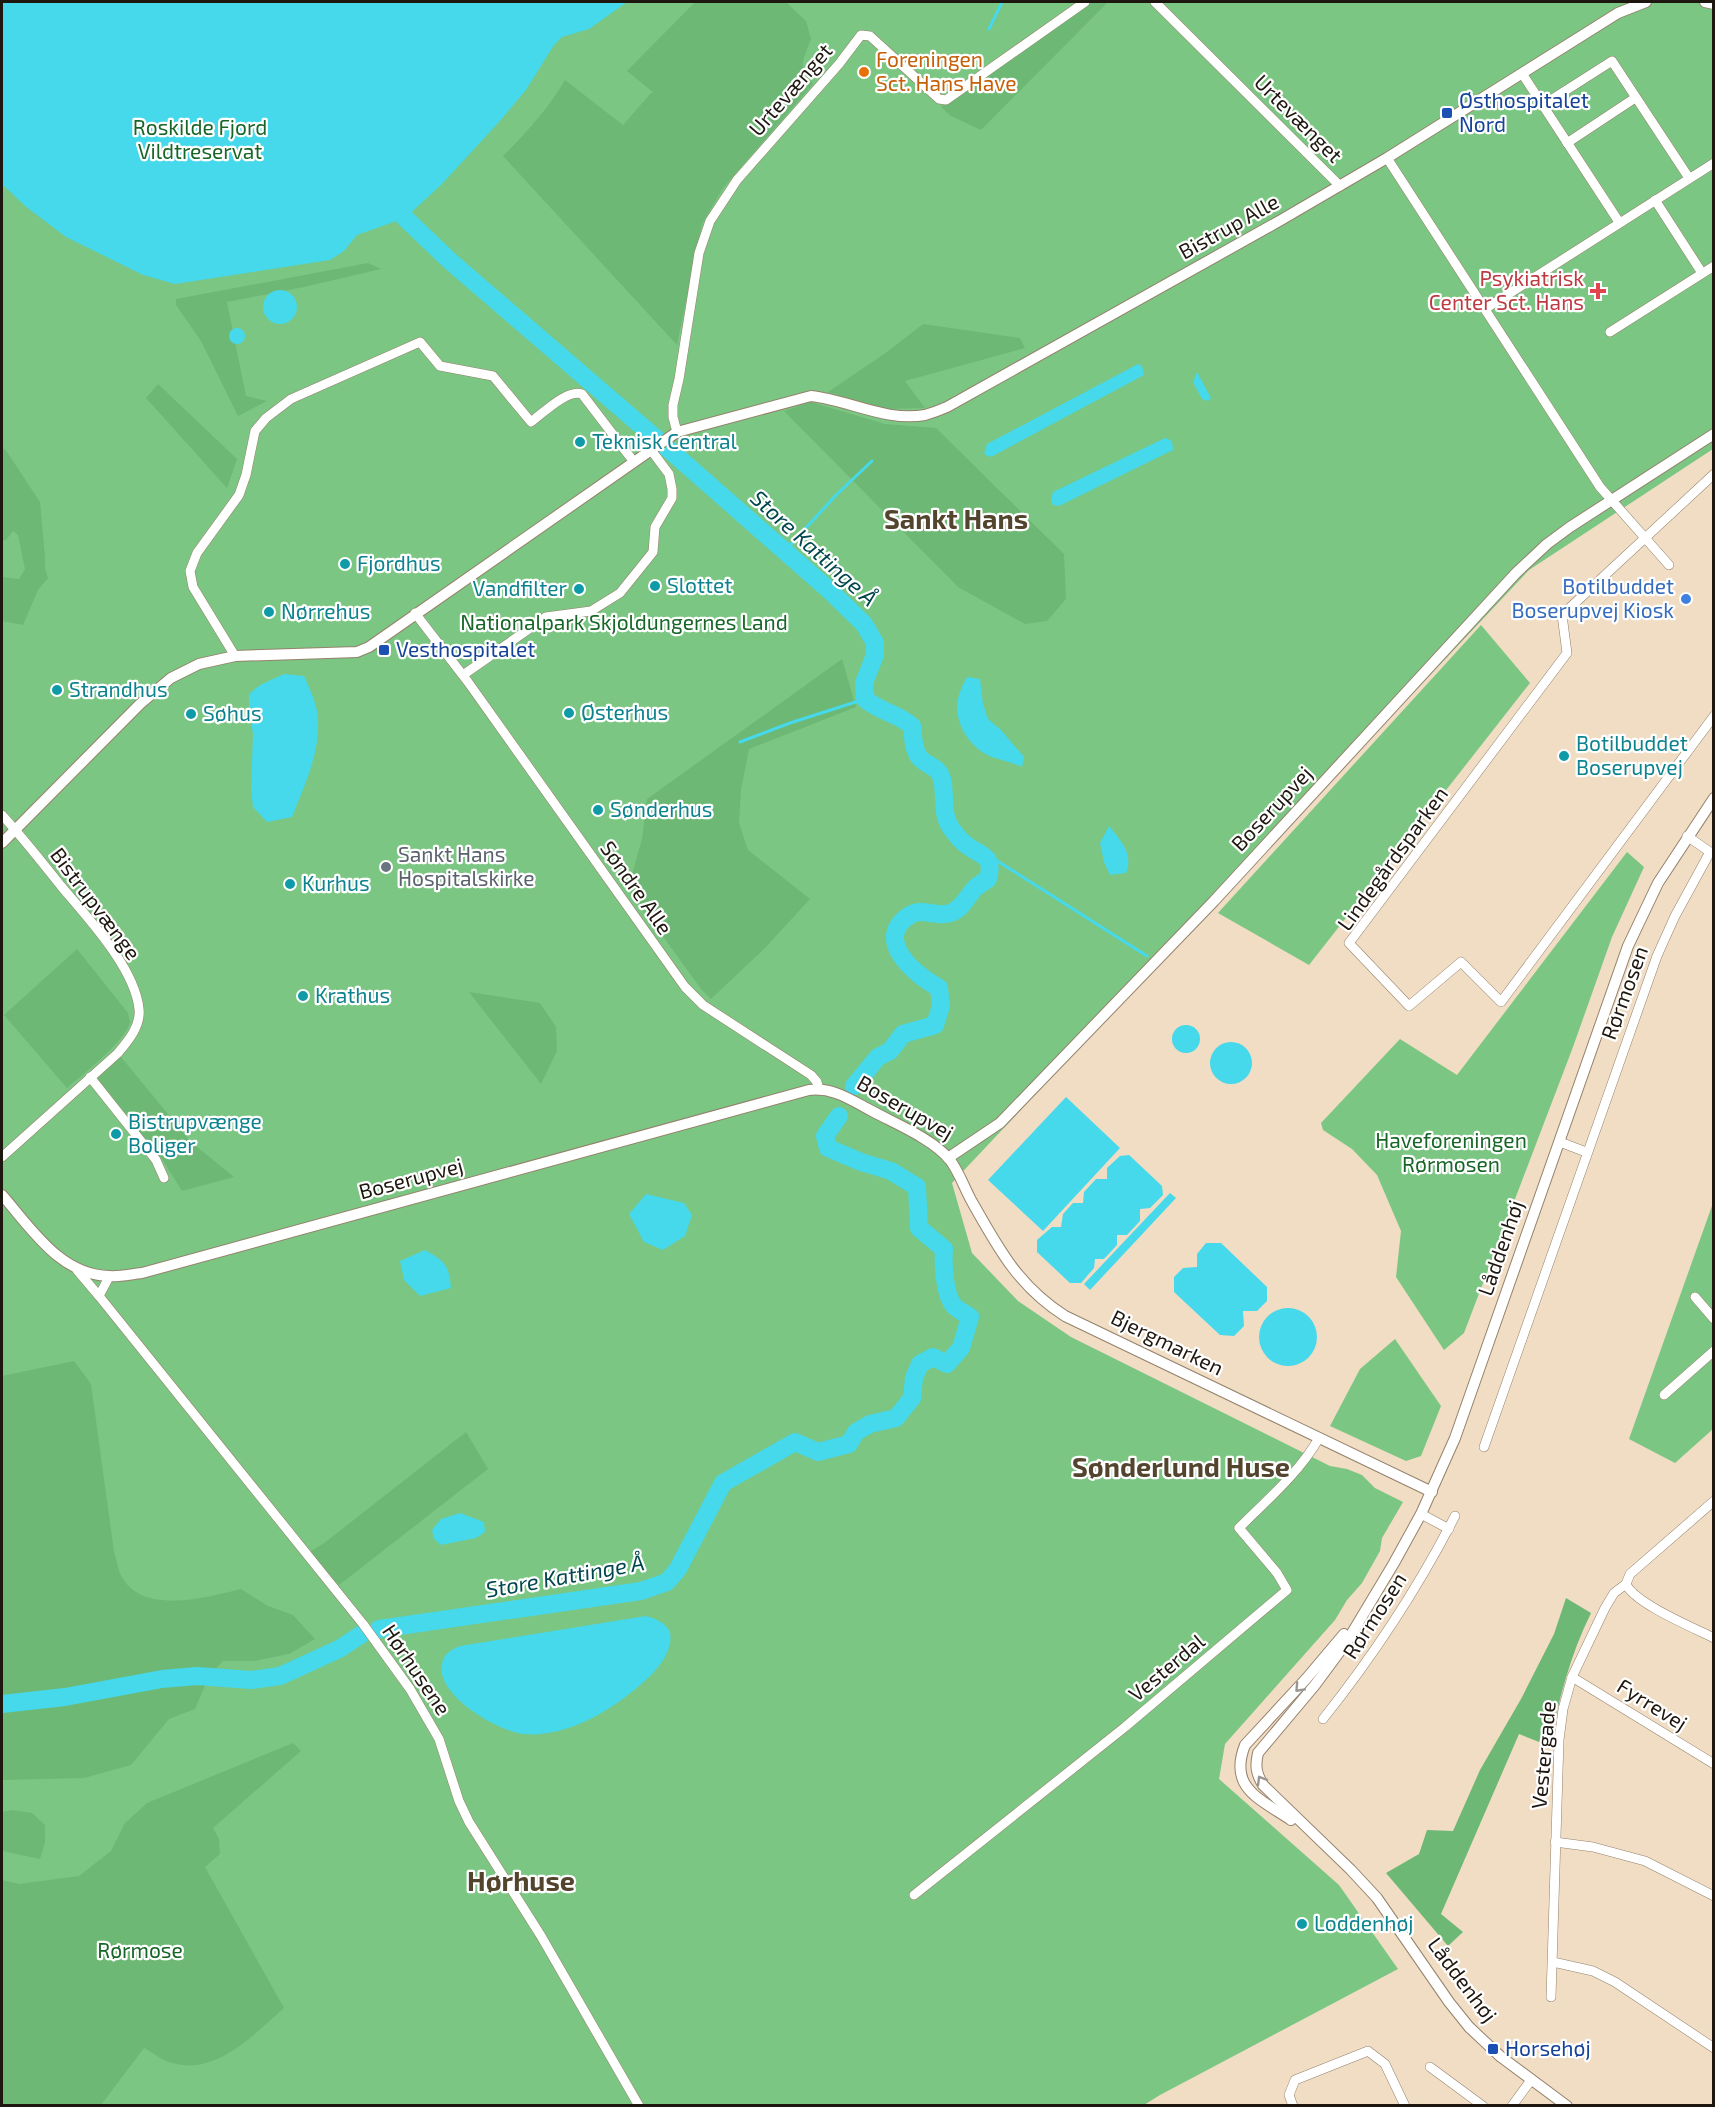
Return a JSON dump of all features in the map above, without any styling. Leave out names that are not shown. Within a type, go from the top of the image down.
[{"type":"street","name":"Urtevænget","points":[[677,432],[673,405],[699,253],[710,222],[737,180],[839,64],[861,35],[870,36],[939,99],[946,100],[1085,2]]},
{"type":"street","name":"Urtevænget","points":[[1155,2],[1340,186]]},
{"type":"street","name":"Bistrup Alle","points":[[677,432],[811,396],[832,399],[882,414],[905,416],[926,415],[947,407],[1340,186],[1523,75],[1618,13],[1646,2]]},
{"type":"street","points":[[1705,2],[1713,3]]},
{"type":"street","points":[[1543,105],[1612,61],[1689,178]]},
{"type":"street","points":[[1523,75],[1619,222]]},
{"type":"street","points":[[1567,142],[1635,98]]},
{"type":"street","points":[[1388,158],[1610,501],[1669,565]]},
{"type":"street","points":[[1485,309],[1713,163]]},
{"type":"street","points":[[1655,200],[1702,273]]},
{"type":"street","points":[[1610,332],[1713,266]]},
{"type":"street","points":[[235,656],[193,587],[190,571],[197,553],[238,495],[246,475],[255,431],[266,418],[291,399],[420,342],[440,366],[493,376],[531,422],[568,394],[577,392],[582,394],[634,462]]},
{"type":"street","points":[[2,843],[140,704],[171,678],[199,664],[235,656],[357,652],[384,637],[677,432]]},
{"type":"street","name":"Boserupvej","points":[[2,1195],[58,1258],[78,1270],[109,1276],[142,1273],[819,1089],[838,1092],[929,1143],[948,1158],[1000,1123],[1214,901],[1516,573],[1547,544],[1713,434]]},
{"type":"street","points":[[463,675],[546,617],[591,611],[620,593],[653,552],[655,527],[672,498],[669,474],[651,450]]},
{"type":"street","name":"Lindegårdsparken","points":[[1713,474],[1562,615],[1567,653],[1349,943],[1409,1006],[1461,962],[1501,1002],[1713,716]]},
{"type":"street","name":"Søndre Alle","points":[[416,613],[463,675],[685,987],[703,1005],[811,1075],[819,1089]]},
{"type":"street","name":"Låddenhøj","points":[[1567,2106],[1501,2057],[1469,2026],[1449,2002],[1377,1898],[1263,1785],[1256,1773],[1256,1765],[1258,1753],[1315,1685],[1346,1643],[1394,1563],[1432,1492],[1455,1438],[1628,946],[1658,883],[1713,798]]},
{"type":"street","name":"Bistrupvænge","points":[[2,815],[118,958],[131,984],[140,1010],[137,1025],[129,1040],[118,1053],[2,1157]]},
{"type":"street","name":"Rørmosen","points":[[1484,1447],[1586,1152],[1657,956],[1675,916],[1712,849],[1687,836]]},
{"type":"street","points":[[90,1077],[156,1160],[164,1178]]},
{"type":"street","points":[[1560,1142],[1586,1152]]},
{"type":"street","name":"Bjergmarken","points":[[948,1158],[998,1247],[1031,1291],[1048,1305],[1065,1316],[1432,1492]]},
{"type":"street","name":"Hørhusene","points":[[78,1270],[363,1624],[410,1689],[439,1739],[459,1801],[469,1822],[541,1936],[639,2106]]},
{"type":"street","points":[[99,1296],[109,1276]]},
{"type":"street","points":[[1695,1297],[1713,1319]]},
{"type":"street","points":[[1664,1395],[1713,1351]]},
{"type":"street","name":"Vesterdal","points":[[914,1895],[1125,1727],[1287,1590],[1277,1573],[1239,1528],[1282,1486],[1311,1452],[1319,1438]]},
{"type":"street","name":"Vestergade","points":[[1551,1997],[1559,1740],[1563,1709],[1572,1677],[1614,1593],[1626,1584],[1630,1575],[1713,1501]]},
{"type":"street","points":[[1421,1514],[1449,1528]]},
{"type":"street","name":"Rørmosen","points":[[1323,1719],[1384,1637],[1422,1577],[1455,1516]]},
{"type":"street","points":[[1626,1584],[1629,1591],[1640,1600],[1713,1638]]},
{"type":"street","name":"Låddenhøj","points":[[1316,1837],[1251,1793],[1242,1782],[1240,1758],[1245,1745],[1364,1611]]},
{"type":"street","name":"Fyrrevej","points":[[1572,1677],[1713,1764]]},
{"type":"street","points":[[1555,1842],[1620,1852],[1646,1861],[1713,1896]]},
{"type":"street","points":[[1553,1962],[1593,1971],[1615,1982],[1713,2048]]},
{"type":"street","points":[[1293,2106],[1289,2095],[1295,2080],[1368,2051],[1385,2064],[1405,2106]]},
{"type":"street","points":[[1430,2067],[1483,2106]]},
{"type":"street","points":[[1512,2106],[1531,2080]]},
{"type":"green space","name":"Nationalpark Skjoldungernes Land","points":[[2,2],[1713,2],[1713,449],[1529,570],[952,1183],[972,1253],[1018,1301],[1071,1337],[1330,1466],[1362,1475],[1375,1488],[1403,1502],[1382,1538],[1380,1551],[1362,1583],[1347,1600],[1335,1620],[1225,1744],[1219,1779],[1339,1885],[1398,1969],[1144,2105],[2,2106]]},
{"type":"green space","points":[[695,2],[786,2],[806,21],[811,39],[803,67],[813,84],[723,188],[702,224],[677,345],[503,156],[537,120],[565,80],[623,125],[651,93],[654,93],[627,71]]},
{"type":"green space","points":[[1090,2],[1108,2],[981,130],[951,116],[941,107]]},
{"type":"green space","points":[[368,263],[381,269],[227,302],[246,396],[267,401],[238,416],[201,341],[176,305],[176,299]]},
{"type":"green space","points":[[923,324],[1020,338],[1025,348],[905,381],[925,408],[887,409],[828,392],[887,352]]},
{"type":"green space","points":[[158,384],[237,459],[227,488],[146,398]]},
{"type":"green space","points":[[811,402],[885,424],[936,428],[1064,554],[1066,599],[1047,621],[1025,624],[958,587],[784,411]]},
{"type":"green space","points":[[2,447],[40,502],[45,568],[48,578],[38,590],[23,625],[2,621],[2,577],[19,579],[25,569],[18,535],[13,531],[6,540],[2,541]]},
{"type":"green space","points":[[1481,625],[1530,683],[1309,965],[1218,913]]},
{"type":"green space","points":[[842,659],[856,707],[749,749],[741,790],[739,823],[748,850],[810,899],[765,948],[711,999],[701,989],[628,888],[642,839],[647,799]]},
{"type":"green space","name":"Haveforeningen Rørmosen","points":[[1627,852],[1644,867],[1612,937],[1573,1047],[1464,1333],[1444,1350],[1396,1277],[1401,1231],[1377,1175],[1352,1149],[1323,1130],[1321,1123],[1400,1039],[1457,1075]]},
{"type":"green space","points":[[77,949],[128,1013],[130,1022],[127,1030],[112,1048],[67,1088],[4,1015]]},
{"type":"green space","points":[[469,992],[540,1003],[556,1027],[557,1051],[541,1084]]},
{"type":"green space","points":[[121,1057],[191,1142],[234,1177],[182,1191],[162,1159],[96,1080]]},
{"type":"green space","points":[[1713,1203],[1713,1429],[1675,1463],[1629,1439]]},
{"type":"green space","points":[[1395,1339],[1441,1406],[1421,1456],[1406,1461],[1330,1426],[1360,1369]]},
{"type":"green space","points":[[74,1361],[91,1384],[114,1552],[123,1579],[133,1590],[146,1597],[162,1600],[195,1599],[241,1589],[268,1606],[293,1615],[315,1639],[289,1654],[254,1661],[223,1661],[209,1676],[195,1709],[169,1719],[131,1765],[84,1778],[2,1780],[2,1376]]},
{"type":"green space","points":[[466,1432],[488,1469],[339,1585],[309,1552],[323,1544]]},
{"type":"green space","points":[[1566,1598],[1591,1613],[1566,1678],[1549,1746],[1519,1734],[1441,1914],[1463,1932],[1448,1946],[1386,1873],[1419,1854],[1427,1830],[1453,1831],[1480,1770],[1521,1699],[1554,1634]]},
{"type":"green space","name":"Rørmose","points":[[293,1743],[301,1751],[213,1828],[219,1839],[220,1854],[205,1867],[284,2008],[230,2052],[198,2065],[182,2065],[164,2060],[144,2048],[101,2105],[2,2105],[2,1880],[19,1884],[79,1876],[111,1851],[125,1823],[147,1803]]},
{"type":"green space","points":[[12,1810],[32,1813],[45,1825],[45,1842],[40,1859],[2,1851],[2,1812]]},
{"type":"water","name":"Roskilde Fjord Vildtreservat","points":[[2,2],[627,2],[589,29],[562,37],[554,45],[526,90],[499,122],[441,185],[405,218],[357,235],[344,251],[330,260],[175,284],[143,275],[66,237],[25,206],[2,184]]},
{"type":"water","points":[[280,290],[292,295],[297,307],[292,319],[280,324],[268,319],[263,307],[268,295]]},
{"type":"water","points":[[234,328],[240,328],[245,336],[243,342],[234,344],[229,339],[229,333]]},
{"type":"water","points":[[1138,364],[1142,366],[1144,375],[991,457],[984,454],[987,444]]},
{"type":"water","points":[[1197,372],[1211,398],[1208,401],[1202,399],[1193,382]]},
{"type":"water","points":[[1165,438],[1172,441],[1173,450],[1059,506],[1053,505],[1051,500],[1053,492]]},
{"type":"water","points":[[284,674],[304,676],[317,711],[317,738],[312,765],[292,817],[267,822],[253,807],[251,789],[253,734],[249,694],[260,685]]},
{"type":"water","points":[[967,677],[980,679],[983,704],[988,719],[1001,730],[1024,757],[1022,767],[981,751],[974,746],[964,732],[957,708],[960,692]]},
{"type":"water","points":[[1109,826],[1125,848],[1128,860],[1126,873],[1110,875],[1104,862],[1100,843]]},
{"type":"water","points":[[1186,1025],[1196,1029],[1200,1039],[1196,1049],[1186,1053],[1176,1049],[1172,1039],[1176,1029]]},
{"type":"water","points":[[1231,1042],[1239,1043],[1246,1048],[1251,1055],[1251,1071],[1246,1078],[1239,1083],[1231,1084],[1223,1083],[1216,1078],[1211,1071],[1210,1063],[1211,1055],[1216,1048],[1223,1043]]},
{"type":"water","points":[[1066,1097],[1120,1148],[1043,1231],[988,1180]]},
{"type":"water","points":[[1129,1155],[1162,1186],[1163,1195],[1150,1208],[1140,1209],[1140,1221],[1127,1235],[1117,1235],[1117,1245],[1104,1259],[1095,1259],[1094,1268],[1081,1283],[1070,1283],[1037,1252],[1037,1240],[1052,1227],[1061,1227],[1063,1214],[1073,1203],[1083,1203],[1084,1192],[1096,1179],[1107,1179],[1107,1168],[1120,1156]]},
{"type":"water","points":[[1170,1193],[1176,1198],[1090,1290],[1084,1284]]},
{"type":"water","points":[[646,1194],[684,1203],[692,1215],[685,1236],[663,1250],[644,1242],[629,1214]]},
{"type":"water","points":[[1206,1243],[1221,1243],[1267,1287],[1267,1301],[1257,1311],[1243,1311],[1244,1326],[1234,1336],[1220,1335],[1174,1292],[1174,1277],[1183,1268],[1197,1267],[1197,1254]]},
{"type":"water","points":[[425,1250],[437,1257],[447,1268],[451,1288],[420,1296],[404,1280],[400,1261]]},
{"type":"water","points":[[1288,1308],[1299,1310],[1312,1321],[1317,1337],[1315,1348],[1304,1361],[1288,1366],[1277,1364],[1264,1353],[1259,1337],[1261,1326],[1272,1313]]},
{"type":"water","points":[[460,1513],[484,1522],[485,1532],[476,1538],[441,1545],[434,1539],[432,1530],[441,1519]]},
{"type":"water","points":[[646,1616],[663,1623],[670,1632],[669,1648],[662,1662],[645,1681],[614,1705],[586,1721],[555,1732],[523,1734],[499,1726],[470,1710],[448,1688],[442,1676],[444,1657],[460,1646]]},
{"type":"waterway","points":[[989,29],[1002,2]]},
{"type":"waterway","name":"Store Kattinge Å","points":[[405,218],[450,261],[673,453],[829,590],[864,624],[875,643],[875,655],[864,683],[865,699],[912,726],[914,746],[919,757],[935,768],[942,779],[946,817],[951,828],[970,848],[988,860],[990,871],[988,879],[976,887],[958,909],[945,914],[915,913],[899,924],[895,935],[901,956],[909,966],[939,988],[941,1006],[935,1025],[903,1034],[890,1051],[878,1057],[854,1086]]},
{"type":"waterway","points":[[785,551],[836,495],[872,461]]},
{"type":"waterway","points":[[740,742],[865,699]]},
{"type":"waterway","points":[[988,858],[999,862],[1147,956]]},
{"type":"waterway","name":"Store Kattinge Å","points":[[379,1629],[641,1591],[667,1582],[678,1569],[723,1483],[795,1442],[818,1452],[849,1444],[856,1432],[870,1424],[896,1418],[912,1398],[914,1378],[920,1364],[933,1357],[947,1364],[961,1348],[970,1317],[954,1306],[948,1294],[944,1270],[944,1249],[919,1228],[917,1187],[891,1171],[861,1162],[828,1148],[825,1136],[839,1116]]},
{"type":"waterway","name":"Store Kattinge Å","points":[[2,1704],[65,1697],[162,1679],[197,1676],[251,1680],[280,1676],[339,1649],[362,1634]]},
{"type":"place","name":"Foreningen Sct. Hans Have","points":[[864,72]]},
{"type":"place","name":"Østhospitalet Nord","points":[[1447,113]]},
{"type":"place","name":"Psykiatrisk Center Sct. Hans","points":[[1598,291]]},
{"type":"place","name":"Teknisk Central","points":[[580,442]]},
{"type":"place","name":"Fjordhus","points":[[345,564]]},
{"type":"place","name":"Slottet","points":[[655,586]]},
{"type":"place","name":"Vandfilter","points":[[579,589]]},
{"type":"place","name":"Botilbuddet Boserupvej Kiosk","points":[[1686,599]]},
{"type":"place","name":"Nørrehus","points":[[269,612]]},
{"type":"place","name":"Vesthospitalet","points":[[384,650]]},
{"type":"place","name":"Strandhus","points":[[57,690]]},
{"type":"place","name":"Østerhus","points":[[569,713]]},
{"type":"place","name":"Søhus","points":[[191,714]]},
{"type":"place","name":"Botilbuddet Boserupvej","points":[[1564,756]]},
{"type":"place","name":"Sønderhus","points":[[598,810]]},
{"type":"place","name":"Sankt Hans Hospitalskirke","points":[[386,867]]},
{"type":"place","name":"Kurhus","points":[[290,884]]},
{"type":"place","name":"Krathus","points":[[303,996]]},
{"type":"place","name":"Bistrupvænge Boliger","points":[[116,1134]]},
{"type":"place","name":"Loddenhøj","points":[[1302,1924]]},
{"type":"place","name":"Horsehøj","points":[[1493,2049]]},
{"type":"district","name":"Sankt Hans","points":[[956,520]]},
{"type":"district","name":"Sønderlund Huse","points":[[1181,1468]]},
{"type":"district","name":"Hørhuse","points":[[521,1882]]}]
